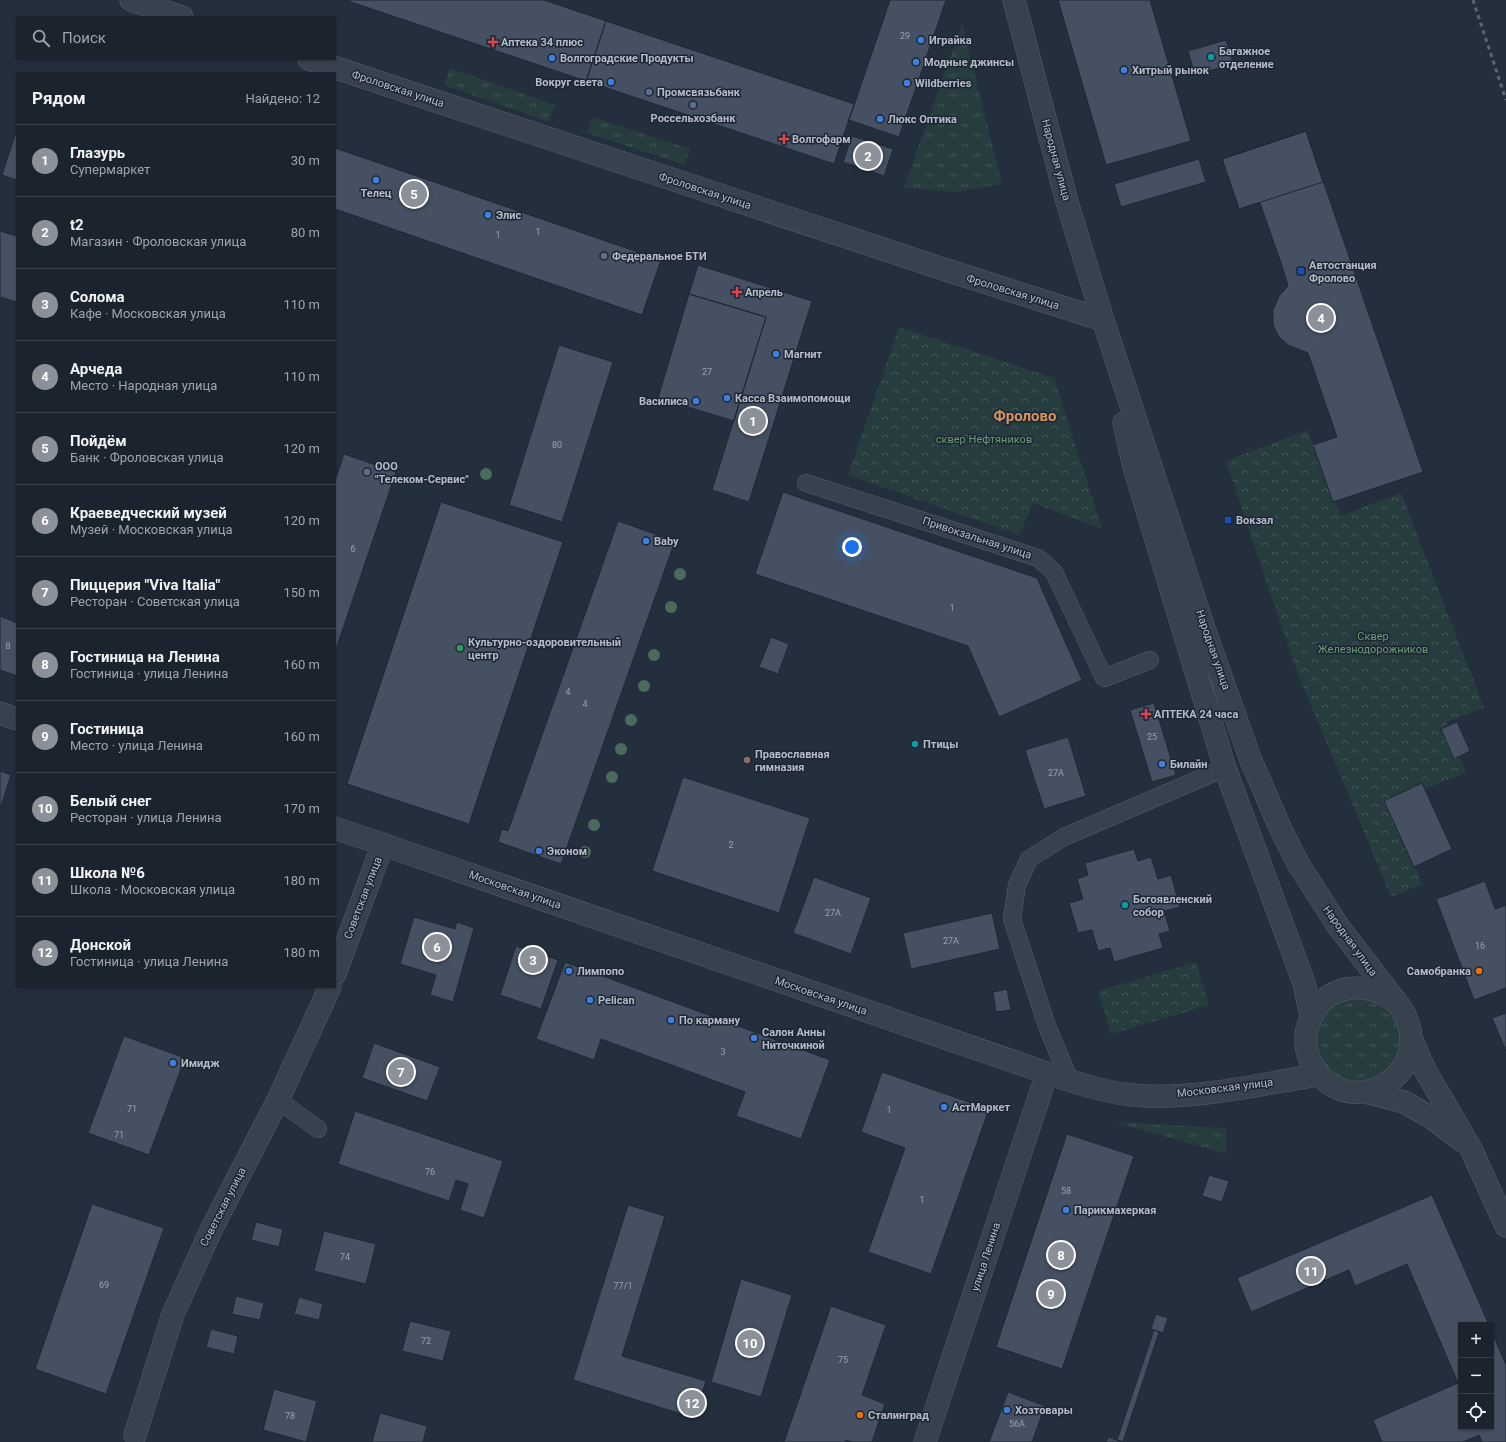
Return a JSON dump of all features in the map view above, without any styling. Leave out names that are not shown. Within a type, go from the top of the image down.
[{"type":"street","points":[[131,0],[179,16]]},
{"type":"street","name":"Народная улица","points":[[1014,0],[1067,202],[1103,320],[1206,634],[1250,758],[1282,832],[1299,865],[1338,926],[1393,1000]]},
{"type":"street","name":"Фроловская улица","points":[[312,60],[919,262],[1103,320]]},
{"type":"street","name":"Народная улица","points":[[1103,320],[1134,468],[1226,768],[1304,983],[1311,1016]]},
{"type":"street","points":[[0,713],[16,719]]},
{"type":"street","name":"Московская улица","points":[[336,828],[1070,1081],[1131,1095],[1188,1094],[1319,1074]]},
{"type":"street","name":"Советская улица","points":[[336,971],[383,844]]},
{"type":"street","name":"Советская улица","points":[[135,1435],[173,1314],[212,1228],[278,1100],[330,988]]},
{"type":"street","points":[[1412,1040],[1406,1062],[1400,1072],[1390,1082],[1379,1089],[1365,1092],[1352,1092],[1340,1089],[1328,1083],[1319,1074],[1307,1051],[1306,1033],[1311,1016],[1325,999],[1345,989],[1370,988],[1382,992],[1393,1000],[1407,1018],[1412,1040],[1425,1070],[1471,1149],[1506,1226]]},
{"type":"street","name":"улица Ленина","points":[[925,1442],[1047,1073]]},
{"type":"street","points":[[1365,1092],[1404,1102],[1432,1118],[1471,1149]]},
{"type":"lane","name":"Привокзальная улица","points":[[806,483],[1038,558],[1054,572],[1104,678],[1150,660]]},
{"type":"lane","points":[[1070,1081],[1047,1026],[1012,919],[1017,885],[1029,859],[1064,837],[1226,768]]},
{"type":"lane","points":[[278,1100],[318,1129]]},
{"type":"green space","points":[[962,24],[1002,184],[956,192],[904,188]]},
{"type":"green space","points":[[450,68],[555,105],[549,122],[444,85]]},
{"type":"green space","points":[[592,117],[690,149],[685,165],[587,133]]},
{"type":"green space","name":"сквер Нефтяников","points":[[899,327],[1054,378],[1102,529],[1033,503],[1019,535],[848,475]]},
{"type":"green space","name":"Сквер Железнодорожников","points":[[1307,430],[1341,516],[1401,493],[1484,708],[1446,722],[1466,773],[1390,802],[1422,884],[1391,897],[1296,669],[1226,461]]},
{"type":"green space","points":[[1196,962],[1209,1005],[1111,1034],[1098,991]]},
{"type":"green space","points":[[1358,997],[1390,1010],[1398,1022],[1400,1031],[1400,1056],[1371,1084],[1343,1083],[1316,1054],[1316,1029],[1324,1014],[1333,1006],[1345,1000]]},
{"type":"green space","points":[[1115,1122],[1226,1128],[1226,1154]]},
{"type":"building","points":[[345,0],[544,0],[606,21],[586,81]]},
{"type":"building","points":[[890,0],[946,0],[899,137],[849,120]]},
{"type":"building","name":"Хитрый рынок","points":[[1058,0],[1150,0],[1191,141],[1106,165]]},
{"type":"building","points":[[606,21],[854,104],[834,164],[586,81]]},
{"type":"building","name":"Багажное отделение","points":[[1226,40],[1233,64],[1195,75],[1188,51]]},
{"type":"building","points":[[1306,131],[1423,472],[1333,502],[1313,445],[1337,437],[1308,353],[1288,345],[1279,337],[1273,325],[1273,310],[1279,296],[1288,286],[1282,266],[1260,203],[1239,209],[1222,159]]},
{"type":"building","points":[[1306,131],[1323,182],[1239,209],[1222,159]]},
{"type":"building","points":[[16,132],[16,180],[2,175]]},
{"type":"building","points":[[852,136],[893,149],[884,176],[843,162]]},
{"type":"building","points":[[336,148],[661,260],[642,315],[336,209]]},
{"type":"building","points":[[1199,159],[1206,182],[1121,207],[1114,184]]},
{"type":"building","points":[[0,231],[16,236],[16,302],[0,297]]},
{"type":"building","points":[[698,265],[812,301],[749,502],[712,490],[766,317],[689,294]]},
{"type":"building","points":[[689,294],[766,317],[734,421],[658,398]]},
{"type":"building","points":[[559,345],[613,362],[562,522],[509,505]]},
{"type":"building","points":[[344,454],[396,472],[336,649],[336,478]]},
{"type":"building","points":[[783,492],[1037,578],[1082,680],[999,717],[968,646],[755,574]]},
{"type":"building","name":"Культурно-оздоровительный центр","points":[[441,502],[563,542],[469,824],[347,784]]},
{"type":"building","points":[[618,521],[675,541],[561,864],[498,842],[502,829],[508,831]]},
{"type":"building","points":[[0,616],[16,623],[16,676],[0,670]]},
{"type":"building","points":[[771,637],[789,644],[778,674],[759,667]]},
{"type":"building","points":[[1154,703],[1176,775],[1152,782],[1130,710]]},
{"type":"building","points":[[1457,722],[1470,751],[1454,759],[1441,729]]},
{"type":"building","points":[[1068,737],[1086,796],[1044,809],[1025,750]]},
{"type":"building","points":[[0,771],[11,775],[0,809]]},
{"type":"building","name":"Православная гимназия","points":[[683,777],[810,818],[779,913],[652,871]]},
{"type":"building","points":[[1422,783],[1452,849],[1414,867],[1384,801]]},
{"type":"building","name":"Богоявленский собор","points":[[1134,849],[1138,861],[1151,857],[1158,879],[1171,875],[1180,907],[1164,911],[1170,931],[1159,934],[1163,948],[1114,962],[1110,948],[1098,951],[1092,930],[1078,933],[1069,903],[1083,899],[1077,879],[1088,875],[1085,863]]},
{"type":"building","points":[[814,877],[871,898],[851,954],[793,933]]},
{"type":"building","points":[[1485,881],[1495,909],[1506,905],[1506,988],[1474,1000],[1436,899]]},
{"type":"building","points":[[992,913],[1000,949],[911,969],[903,933]]},
{"type":"building","points":[[414,917],[455,929],[457,922],[474,928],[453,1002],[430,995],[436,975],[400,964]]},
{"type":"building","points":[[516,946],[558,960],[541,1009],[500,995]]},
{"type":"building","points":[[565,962],[830,1060],[801,1139],[736,1116],[745,1092],[601,1039],[594,1060],[536,1039]]},
{"type":"building","points":[[1007,989],[1011,1010],[996,1012],[993,992]]},
{"type":"building","points":[[1506,1013],[1506,1051],[1492,1018]]},
{"type":"building","points":[[124,1036],[185,1058],[149,1155],[88,1133]]},
{"type":"building","points":[[374,1043],[440,1067],[427,1101],[362,1078]]},
{"type":"building","points":[[882,1072],[989,1109],[931,1274],[868,1252],[905,1148],[861,1132]]},
{"type":"building","points":[[355,1111],[503,1161],[484,1218],[460,1210],[468,1184],[456,1180],[449,1201],[338,1164]]},
{"type":"building","points":[[1067,1134],[1134,1156],[1062,1369],[996,1347]]},
{"type":"building","points":[[1209,1175],[1229,1181],[1222,1202],[1202,1196]]},
{"type":"building","points":[[1432,1195],[1488,1322],[1458,1322],[1458,1383],[1407,1264],[1355,1286],[1349,1270],[1251,1312],[1237,1278]]},
{"type":"building","points":[[92,1204],[164,1228],[106,1394],[35,1369]]},
{"type":"building","points":[[628,1205],[665,1216],[622,1356],[706,1381],[694,1418],[573,1380]]},
{"type":"building","points":[[256,1222],[283,1229],[279,1247],[251,1240]]},
{"type":"building","points":[[324,1231],[376,1244],[366,1284],[314,1271]]},
{"type":"building","points":[[741,1279],[792,1295],[761,1397],[711,1382]]},
{"type":"building","points":[[236,1296],[264,1303],[260,1320],[232,1314]]},
{"type":"building","points":[[299,1297],[323,1304],[319,1320],[294,1314]]},
{"type":"building","points":[[831,1306],[886,1325],[862,1395],[885,1404],[872,1442],[852,1442],[846,1440],[845,1442],[784,1442]]},
{"type":"building","points":[[1156,1314],[1168,1318],[1163,1333],[1151,1329]]},
{"type":"building","points":[[410,1321],[451,1331],[443,1361],[402,1351]]},
{"type":"building","points":[[211,1329],[238,1336],[234,1354],[206,1347]]},
{"type":"building","points":[[1154,1330],[1159,1332],[1123,1442],[1117,1440]]},
{"type":"building","points":[[1494,1337],[1506,1365],[1506,1442],[1482,1442],[1479,1435],[1463,1442],[1382,1442],[1373,1420],[1458,1383],[1458,1430],[1494,1430]]},
{"type":"building","points":[[274,1389],[317,1401],[306,1442],[263,1430]]},
{"type":"building","points":[[1008,1392],[1045,1406],[1032,1442],[989,1442]]},
{"type":"building","points":[[380,1413],[427,1426],[423,1442],[372,1442]]},
{"type":"building","points":[[1108,1437],[1117,1440],[1124,1442],[1106,1442]]},
{"type":"railway","points":[[1473,0],[1506,100]]},
{"type":"place","name":"Играйка","points":[[921,40]]},
{"type":"place","name":"Аптека 34 плюс","points":[[493,42]]},
{"type":"place","name":"Багажное отделение","points":[[1211,57]]},
{"type":"place","name":"Волгоградские Продукты","points":[[552,58]]},
{"type":"place","name":"Модные джинсы","points":[[916,62]]},
{"type":"place","name":"Хитрый рынок","points":[[1124,70]]},
{"type":"place","name":"Вокруг света","points":[[611,82]]},
{"type":"place","name":"Wildberries","points":[[907,83]]},
{"type":"place","name":"Промсвязьбанк","points":[[649,92]]},
{"type":"place","name":"Россельхозбанк","points":[[693,105]]},
{"type":"place","name":"Люкс Оптика","points":[[880,119]]},
{"type":"place","name":"Волгофарм","points":[[784,139]]},
{"type":"place","name":"t2","points":[[868,156]]},
{"type":"place","name":"Телец","points":[[376,180]]},
{"type":"place","name":"Пойдём","points":[[414,194]]},
{"type":"place","name":"Элис","points":[[488,215]]},
{"type":"place","name":"Федеральное БТИ","points":[[604,256]]},
{"type":"place","name":"Автостанция Фролово","points":[[1301,271]]},
{"type":"place","name":"Апрель","points":[[737,292]]},
{"type":"place","name":"Арчеда","points":[[1321,318]]},
{"type":"place","name":"Магнит","points":[[776,354]]},
{"type":"place","name":"Касса Взаимопомощи","points":[[727,398]]},
{"type":"place","name":"Василиса","points":[[696,401]]},
{"type":"place","name":"Глазурь","points":[[753,421]]},
{"type":"place","name":"ООО \"Телеком-Сервис\"","points":[[367,472]]},
{"type":"place","name":"Вокзал","points":[[1228,520]]},
{"type":"place","name":"Baby","points":[[646,541]]},
{"type":"place","name":"Культурно-оздоровительный центр","points":[[460,648]]},
{"type":"place","name":"АПТЕКА 24 часа","points":[[1146,714]]},
{"type":"place","name":"Птицы","points":[[915,744]]},
{"type":"place","name":"Православная гимназия","points":[[747,760]]},
{"type":"place","name":"Билайн","points":[[1162,764]]},
{"type":"place","name":"Эконом","points":[[539,851]]},
{"type":"place","name":"Богоявленский собор","points":[[1125,905]]},
{"type":"place","name":"Краеведческий музей","points":[[437,947]]},
{"type":"place","name":"Солома","points":[[533,960]]},
{"type":"place","name":"Лимпопо","points":[[569,971]]},
{"type":"place","name":"Самобранка","points":[[1479,971]]},
{"type":"place","name":"Pelican","points":[[590,1000]]},
{"type":"place","name":"По карману","points":[[671,1020]]},
{"type":"place","name":"Салон Анны Ниточкиной","points":[[754,1038]]},
{"type":"place","name":"Имидж","points":[[173,1063]]},
{"type":"place","name":"Пиццерия \"Viva Italia\"","points":[[401,1072]]},
{"type":"place","name":"АстМаркет","points":[[944,1107]]},
{"type":"place","name":"Парикмахеркая","points":[[1066,1210]]},
{"type":"place","name":"Гостиница на Ленина","points":[[1061,1255]]},
{"type":"place","name":"Школа №6","points":[[1311,1271]]},
{"type":"place","name":"Гостиница","points":[[1051,1294]]},
{"type":"place","name":"Белый снег","points":[[750,1343]]},
{"type":"place","name":"Донской","points":[[692,1403]]},
{"type":"place","name":"Хозтовары","points":[[1007,1410]]},
{"type":"place","name":"Сталинград","points":[[860,1415]]},
{"type":"district","name":"Фролово","points":[[1025,416]]}]
